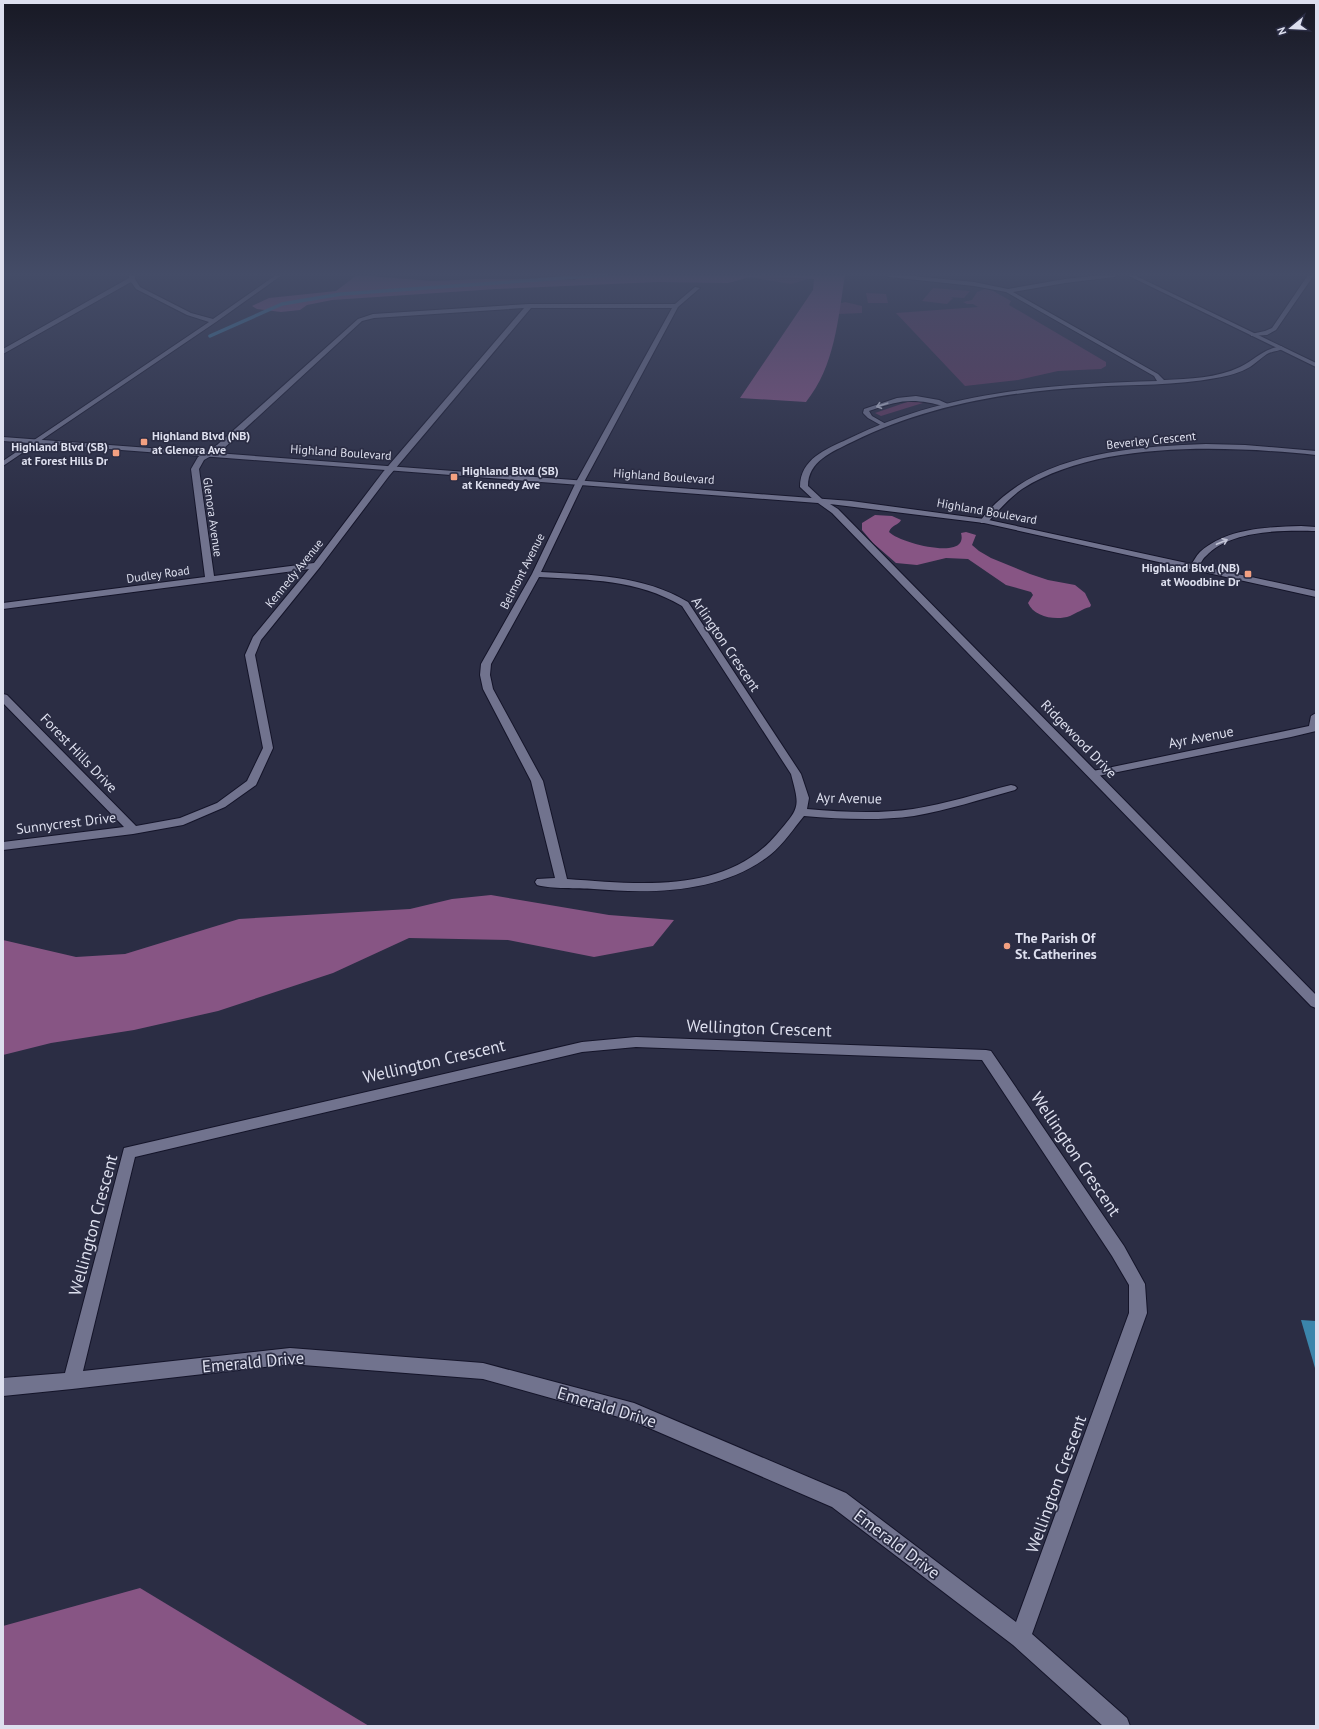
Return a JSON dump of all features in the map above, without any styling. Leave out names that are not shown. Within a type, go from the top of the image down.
[{"type":"street","points":[[3,464],[163,356]]},
{"type":"street","name":"Glenora Avenue","points":[[210,579],[195,469],[198,462],[220,447],[322,356]]},
{"type":"street","name":"Kennedy Avenue","points":[[133,830],[182,821],[221,805],[252,782],[268,748],[250,655],[256,639],[316,565],[391,468],[487,356]]},
{"type":"street","name":"Belmont Avenue","points":[[562,882],[537,781],[488,689],[485,675],[486,664],[536,574],[580,482],[649,356]]},
{"type":"street","points":[[1122,356],[1156,375],[1162,382]]},
{"type":"street","points":[[947,405],[927,399],[907,398],[866,410],[867,415],[884,425],[947,405],[1044,388],[1162,382],[1206,378],[1233,372],[1247,366],[1260,356]]},
{"type":"street","points":[[1297,356],[1316,365]]},
{"type":"street","name":"Ridgewood Drive","points":[[884,425],[824,454],[812,464],[805,474],[804,487],[818,500],[835,511],[1316,1003]]},
{"type":"street","name":"Highland Boulevard","points":[[3,439],[818,500],[984,521],[1316,594]]},
{"type":"street","name":"Beverley Crescent","points":[[984,521],[1011,493],[1025,484],[1067,467],[1100,458],[1135,452],[1206,446],[1288,449],[1316,453]]},
{"type":"street","points":[[1194,567],[1196,560],[1212,546],[1242,533],[1276,529],[1316,529]]},
{"type":"street","name":"Dudley Road","points":[[3,606],[316,565]]},
{"type":"street","name":"Arlington Crescent","points":[[536,574],[628,581],[674,596],[684,604],[796,774],[803,798],[801,812]]},
{"type":"street","name":"Forest Hills Drive","points":[[3,697],[133,830]]},
{"type":"street","points":[[1315,728],[1316,716]]},
{"type":"street","name":"Ayr Avenue","points":[[1093,774],[1315,728]]},
{"type":"street","name":"Ayr Avenue","points":[[541,882],[562,882],[638,888],[690,883],[727,874],[766,852],[801,812],[878,815],[914,812],[1011,788]]},
{"type":"street","name":"Sunnycrest Drive","points":[[3,846],[133,830]]},
{"type":"street","name":"Wellington Crescent","points":[[72,1381],[129,1152],[582,1047],[636,1042],[986,1055],[1118,1251],[1137,1284],[1138,1314],[1020,1638]]},
{"type":"street","name":"Emerald Drive","points":[[3,1387],[72,1381],[290,1356],[483,1371],[634,1412],[839,1500],[1020,1638],[1119,1726]]},
{"type":"shaded area","points":[[769,356],[830,356],[816,388],[806,402],[740,398]]},
{"type":"shaded area","points":[[936,356],[1095,356],[1106,362],[1106,366],[1101,369],[1058,371],[1018,380],[965,386]]},
{"type":"shaded area","points":[[910,401],[926,402],[881,416],[875,413]]},
{"type":"shaded area","points":[[875,515],[892,516],[901,520],[891,528],[889,532],[903,540],[925,546],[936,548],[955,547],[961,542],[961,533],[966,532],[976,535],[972,545],[979,551],[991,558],[1030,574],[1048,580],[1075,585],[1085,593],[1091,605],[1090,607],[1070,616],[1058,618],[1046,617],[1035,612],[1028,603],[1033,595],[1031,592],[1006,585],[968,559],[946,558],[917,565],[896,563],[873,543],[862,530],[862,523]]},
{"type":"shaded area","points":[[491,895],[609,915],[674,920],[653,946],[594,957],[508,940],[409,938],[333,973],[218,1011],[134,1030],[51,1043],[3,1055],[3,940],[76,957],[125,954],[239,919],[410,909],[452,899]]},
{"type":"shaded area","points":[[140,1588],[369,1726],[3,1726],[3,1626]]},
{"type":"water","points":[[1301,1320],[1316,1321],[1316,1368],[1315,1368]]},
{"type":"place","name":"Highland Blvd (NB) at Glenora Ave","points":[[144,442]]},
{"type":"place","name":"Highland Blvd (SB) at Forest Hills Dr","points":[[116,453]]},
{"type":"place","name":"Highland Blvd (SB) at Kennedy Ave","points":[[454,477]]},
{"type":"place","name":"Highland Blvd (NB) at Woodbine Dr","points":[[1248,574]]},
{"type":"place","name":"The Parish Of St. Catherines","points":[[1007,946]]}]
